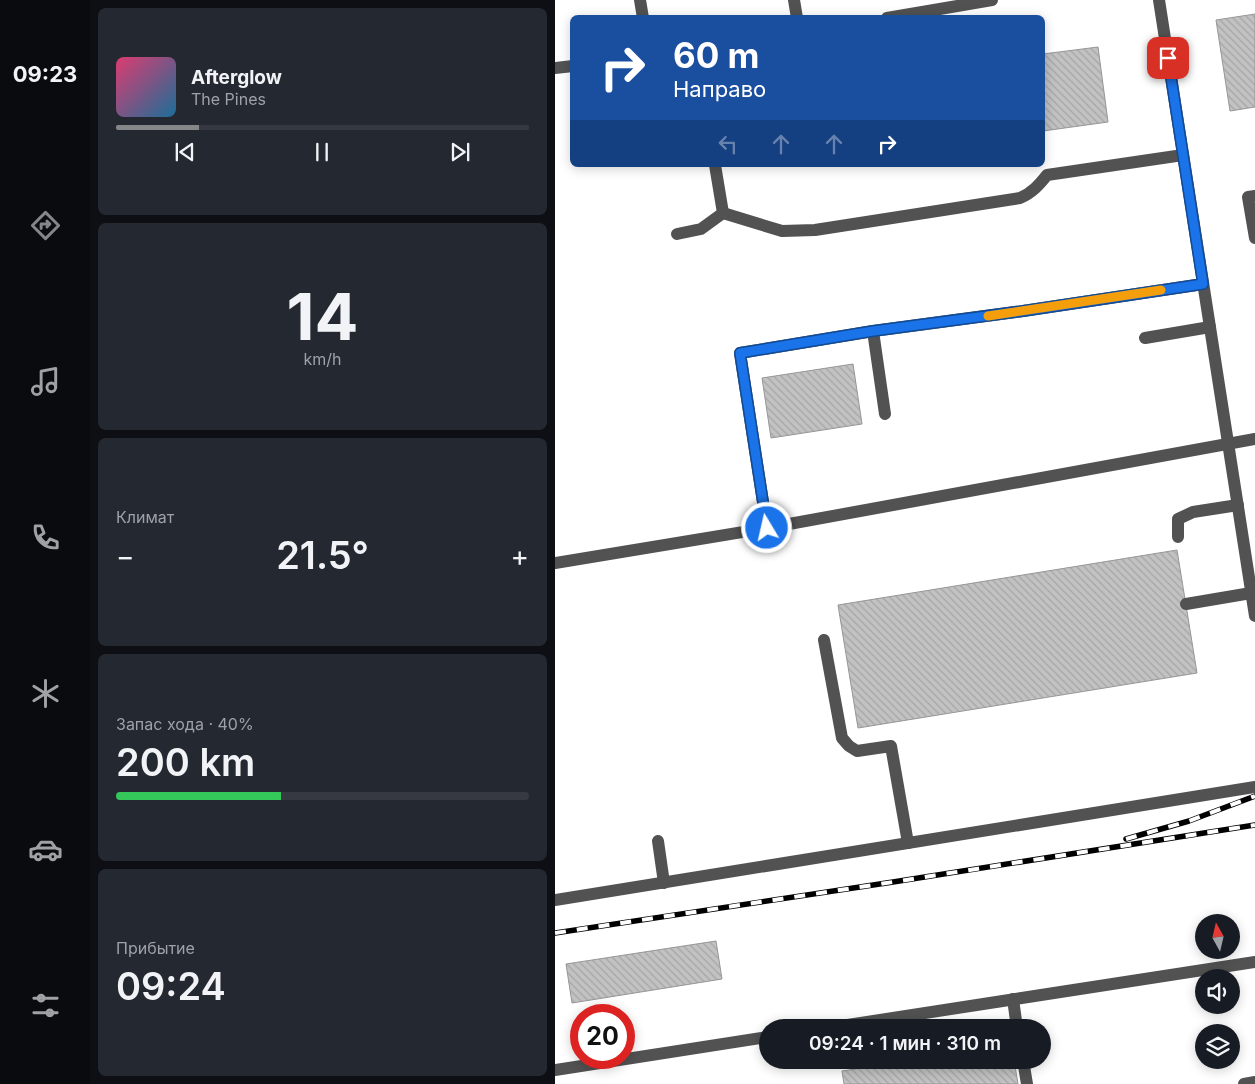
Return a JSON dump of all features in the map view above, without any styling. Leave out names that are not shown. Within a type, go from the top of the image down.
[{"type":"lane","points":[[640,0],[642,15]]},
{"type":"lane","points":[[795,0],[797,15]]},
{"type":"lane","points":[[904,15],[992,0]]},
{"type":"lane","points":[[1159,0],[1255,616]]},
{"type":"lane","points":[[555,68],[570,66]]},
{"type":"lane","points":[[677,234],[701,228],[723,214],[783,231],[815,230],[1019,198],[1029,194],[1047,175],[1183,155]]},
{"type":"lane","points":[[715,167],[723,214]]},
{"type":"lane","points":[[1255,196],[1249,197],[1255,238]]},
{"type":"lane","points":[[767,528],[740,353],[873,331],[1203,284]]},
{"type":"lane","points":[[1145,338],[1210,327]]},
{"type":"lane","points":[[873,331],[885,414]]},
{"type":"lane","points":[[555,563],[767,528],[1255,439]]},
{"type":"lane","points":[[1178,537],[1177,519],[1193,512],[1238,505]]},
{"type":"lane","points":[[1186,604],[1251,593]]},
{"type":"lane","points":[[824,640],[842,738],[857,751],[891,746],[908,843]]},
{"type":"lane","points":[[555,900],[1255,786]]},
{"type":"lane","points":[[658,841],[664,883]]},
{"type":"lane","points":[[885,1019],[1255,962]]},
{"type":"lane","points":[[1013,999],[1016,1019]]},
{"type":"lane","points":[[555,1070],[759,1038]]},
{"type":"lane","points":[[1024,1069],[1027,1084]]},
{"type":"lane","points":[[1244,1084],[1255,1082]]},
{"type":"building","points":[[1255,14],[1255,107],[1230,111],[1216,20]]},
{"type":"building","points":[[1098,47],[1108,122],[1045,131],[1045,54]]},
{"type":"building","points":[[853,364],[862,424],[771,438],[762,378]]},
{"type":"building","points":[[1177,550],[1197,673],[858,728],[838,605]]},
{"type":"building","points":[[716,941],[722,979],[572,1003],[566,964]]},
{"type":"building","points":[[855,1069],[1016,1069],[1018,1084],[844,1084],[842,1071]]},
{"type":"railway","points":[[1126,839],[1189,821],[1255,796]]},
{"type":"railway","points":[[555,933],[1255,825]]},
{"type":"slow traffic","points":[[988,316],[1161,290]]},
{"type":"route","points":[[767,528],[740,353],[873,331],[1203,284],[1168,58]]}]
